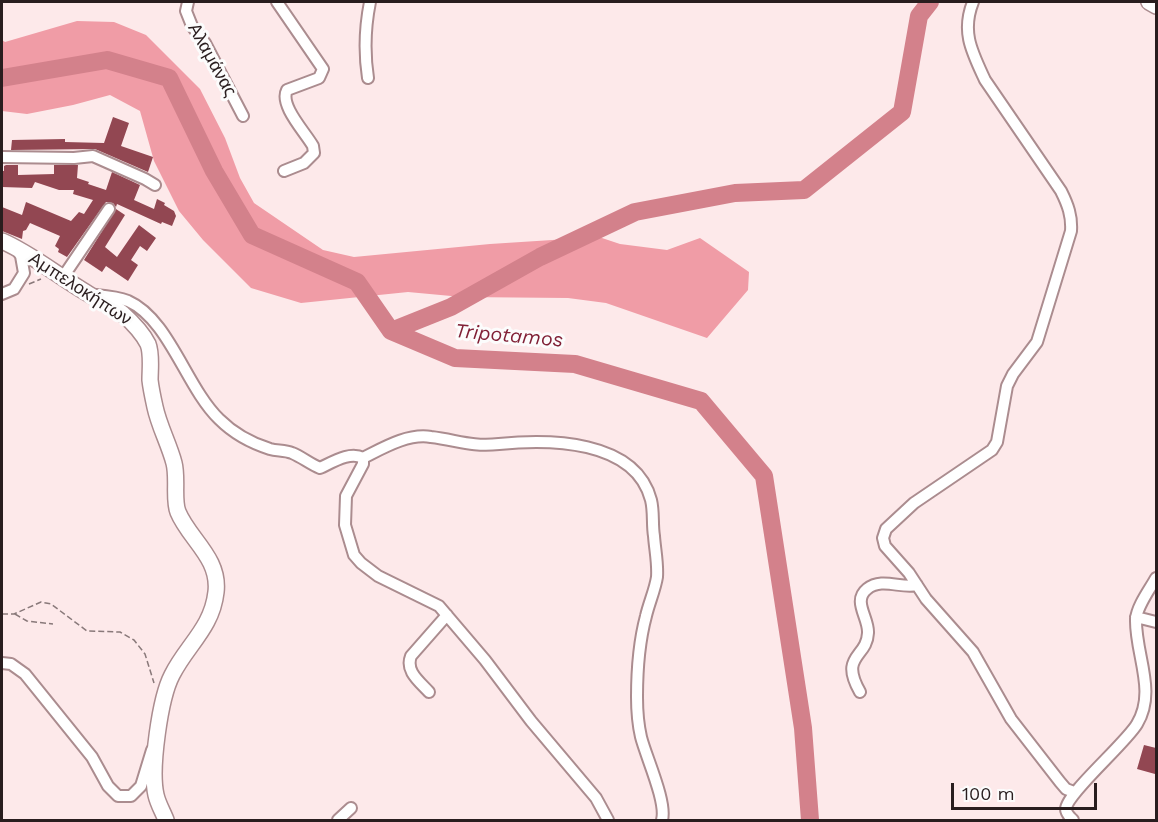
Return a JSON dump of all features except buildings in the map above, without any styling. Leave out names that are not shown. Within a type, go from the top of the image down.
[{"type":"street","name":"Αλαμάνας","points":[[188,2],[186,11],[192,26],[205,43],[243,116]]},
{"type":"street","points":[[277,2],[323,69],[319,78],[287,90],[284,95],[286,104],[313,146],[314,153],[304,163],[284,171]]},
{"type":"street","points":[[368,78],[365,26],[370,2]]},
{"type":"street","points":[[973,2],[967,21],[967,38],[977,64],[985,80],[1061,191],[1072,219],[1071,231],[1036,342],[1007,386],[997,442],[992,450],[914,503],[886,529],[883,538],[885,546],[896,556],[926,599],[973,652],[1011,719],[1066,789],[1074,792]]},
{"type":"street","points":[[1149,2],[1156,6]]},
{"type":"street","points":[[2,158],[93,156],[155,185]]},
{"type":"street","points":[[57,273],[109,209]]},
{"type":"street","points":[[2,294],[14,289],[24,273],[21,256],[9,244]]},
{"type":"street","name":"Αμπελοκήπων","points":[[9,244],[87,294],[120,311],[136,326],[149,346],[150,382],[155,408],[177,479],[177,511],[210,561],[217,590],[206,625],[171,675],[163,703]]},
{"type":"street","points":[[87,294],[119,298],[140,309],[160,329],[204,402],[219,420],[249,441],[270,449],[292,453],[320,468],[344,458],[357,455],[363,458],[407,439],[429,436],[465,444],[490,445],[533,440],[578,446],[619,458],[639,475],[651,500],[657,577],[646,615],[639,653],[638,716],[641,737],[661,801],[662,820]]},
{"type":"street","points":[[363,458],[363,464],[346,496],[345,525],[354,555],[378,576],[439,606],[596,798],[608,820]]},
{"type":"street","points":[[1073,820],[1068,815],[1066,807],[1074,792],[1116,752],[1139,722],[1146,685],[1136,617],[1156,578]]},
{"type":"street","points":[[860,692],[852,671],[855,656],[869,635],[861,604],[862,594],[877,584],[917,585]]},
{"type":"street","points":[[429,692],[410,669],[409,662],[411,656],[447,615]]},
{"type":"street","points":[[1136,617],[1156,622]]},
{"type":"street","points":[[2,663],[11,664],[25,674],[92,757],[108,786],[118,796],[131,796],[141,786],[148,759],[158,737]]},
{"type":"street","points":[[163,703],[154,776],[156,796],[166,820]]},
{"type":"street","points":[[338,820],[351,808]]},
{"type":"path","points":[[14,289],[57,273]]},
{"type":"path","points":[[2,614],[14,614],[41,602],[51,604],[87,631],[120,632],[134,640],[145,654],[163,703]]},
{"type":"path","points":[[14,614],[27,621],[52,624]]},
{"type":"shaded area","points":[[77,21],[114,22],[146,35],[200,89],[225,138],[240,178],[254,203],[323,250],[354,257],[490,244],[599,237],[620,244],[667,250],[700,238],[749,272],[748,290],[707,338],[606,303],[568,298],[462,297],[408,292],[301,303],[251,288],[203,240],[179,211],[154,161],[140,111],[110,95],[27,114],[2,111],[2,40],[5,42]]},
{"type":"waterway","points":[[391,331],[451,307],[540,257],[635,212],[735,193],[804,190],[902,112],[919,16],[930,2]]},
{"type":"waterway","name":"Tripotamos","points":[[2,78],[107,60],[169,78],[214,171],[252,235],[357,282],[391,331],[455,358],[575,364],[701,401],[764,476],[803,728],[810,820]]}]
